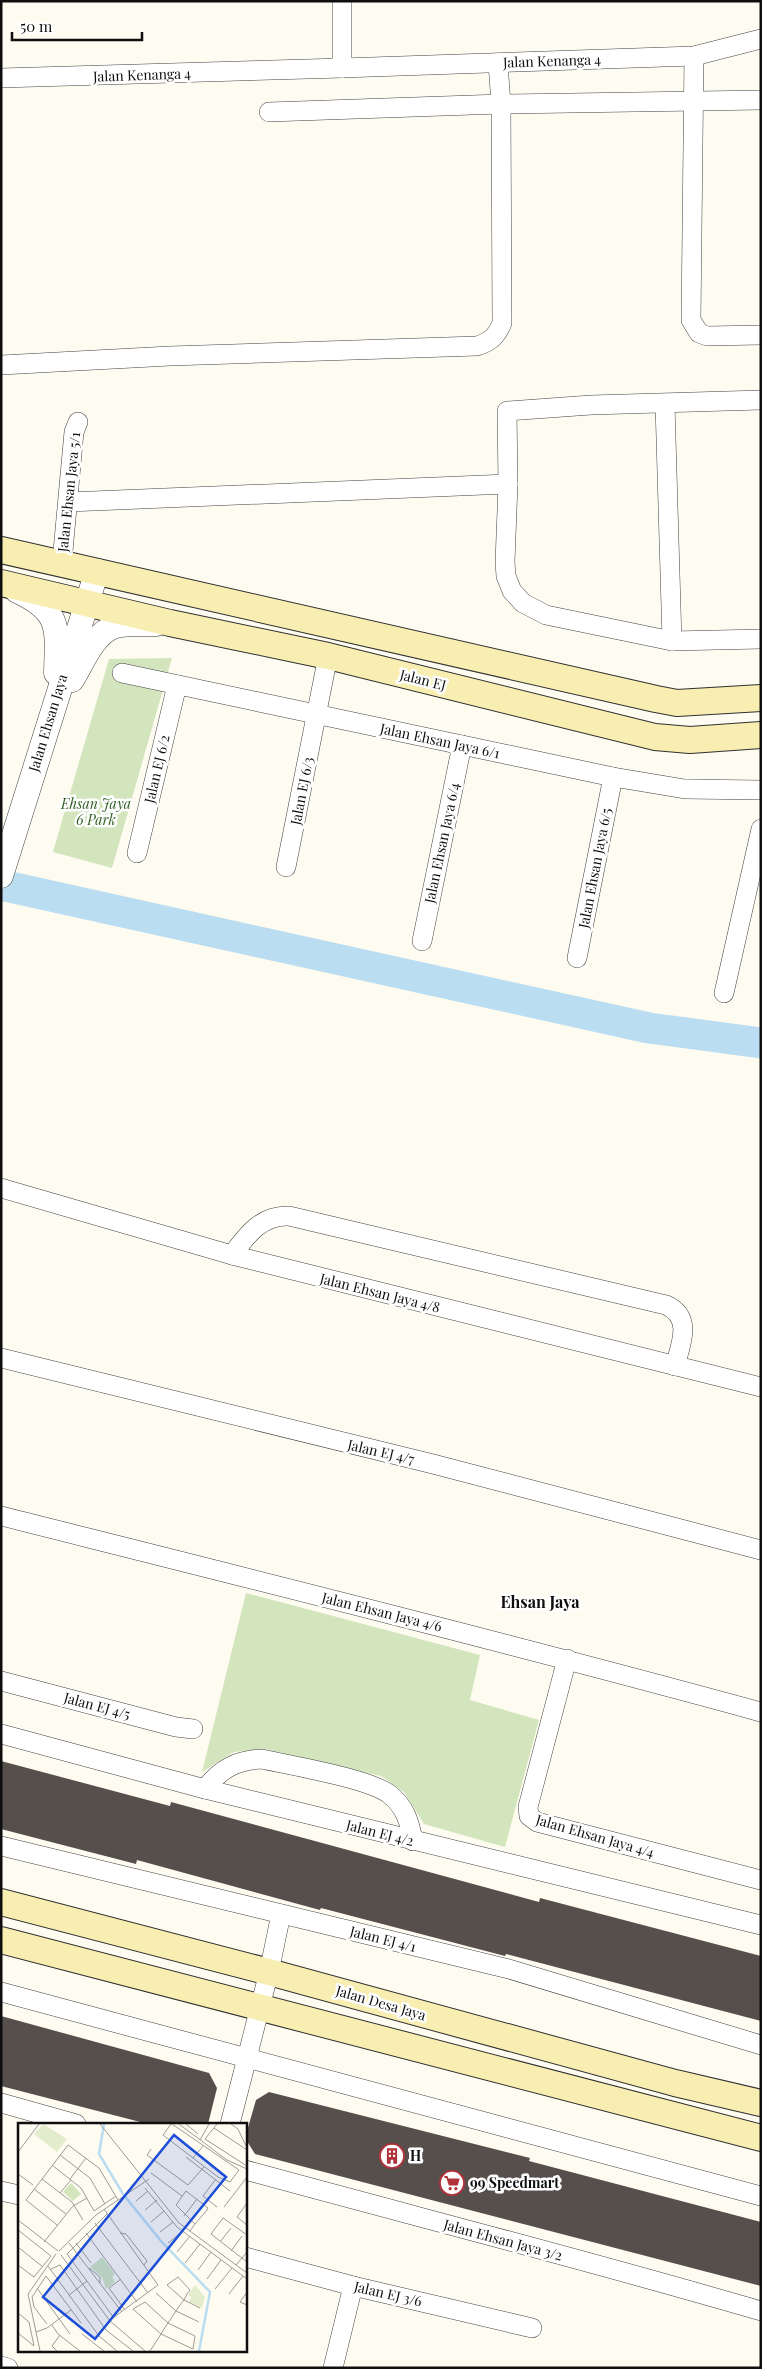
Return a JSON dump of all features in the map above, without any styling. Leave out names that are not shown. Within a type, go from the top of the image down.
[{"type":"main road","points":[[1,550],[62,562],[97,572],[656,699],[677,703],[761,698]]},
{"type":"main road","name":"Jalan EJ","points":[[1,583],[87,602],[170,624],[328,656],[655,737],[690,740],[761,735]]},
{"type":"main road","name":"Jalan Desa Jaya","points":[[1,1902],[269,1972],[675,2083],[761,2102]]},
{"type":"main road","points":[[31,1910],[10,1942],[761,2138]]},
{"type":"street","points":[[342,1],[342,68]]},
{"type":"street","name":"Jalan Kenanga 4","points":[[1,78],[694,56],[761,39]]},
{"type":"street","points":[[694,56],[692,320],[694,328],[707,336],[761,335]]},
{"type":"street","points":[[1,365],[170,356],[477,346],[486,343],[498,332],[502,324],[501,104],[498,63]]},
{"type":"street","points":[[269,112],[501,104],[761,100]]},
{"type":"street","points":[[761,400],[591,405],[507,411],[506,576],[512,591],[523,603],[546,615],[672,641],[761,639]]},
{"type":"street","points":[[665,404],[672,641]]},
{"type":"street","name":"Jalan Ehsan Jaya 5/1","points":[[62,562],[74,432],[78,422]]},
{"type":"street","points":[[68,502],[508,484]]},
{"type":"street","name":"Jalan Ehsan Jaya","points":[[1,876],[97,572]]},
{"type":"street","points":[[1,583],[40,602],[53,619],[56,638],[53,708]]},
{"type":"street","points":[[53,708],[92,646],[104,633],[117,626],[170,624]]},
{"type":"street","name":"Jalan EJ 6/3","points":[[286,867],[328,656]]},
{"type":"street","name":"Jalan Ehsan Jaya 6/1","points":[[122,673],[613,777],[685,789],[761,790]]},
{"type":"street","name":"Jalan EJ 6/2","points":[[137,853],[177,685]]},
{"type":"street","name":"Jalan Ehsan Jaya 6/4","points":[[422,941],[462,745]]},
{"type":"street","name":"Jalan Ehsan Jaya 6/5","points":[[577,958],[613,777]]},
{"type":"street","points":[[724,993],[761,828]]},
{"type":"street","name":"Jalan Ehsan Jaya 4/8","points":[[1,1188],[232,1255],[761,1387]]},
{"type":"street","points":[[232,1255],[259,1224],[269,1218],[289,1216],[666,1306],[678,1313],[684,1326],[675,1366]]},
{"type":"street","name":"Jalan EJ 4/7","points":[[1,1358],[433,1464],[652,1523],[761,1550]]},
{"type":"street","name":"Jalan Ehsan Jaya 4/6","points":[[1,1516],[567,1659],[761,1712]]},
{"type":"street","name":"Jalan Ehsan Jaya 4/4","points":[[567,1659],[528,1807],[529,1816],[537,1822],[761,1880]]},
{"type":"street","name":"Jalan EJ 4/5","points":[[1,1681],[176,1727],[193,1729]]},
{"type":"street","name":"Jalan EJ 4/2","points":[[1,1734],[205,1789],[761,1925]]},
{"type":"street","points":[[205,1789],[220,1772],[229,1766],[251,1759],[262,1759],[370,1784],[389,1794],[398,1802],[406,1815],[413,1841]]},
{"type":"street","name":"Jalan EJ 4/1","points":[[1,1846],[509,1970],[761,2045]]},
{"type":"street","points":[[230,2123],[269,1972],[281,1914]]},
{"type":"street","points":[[1,1992],[761,2196]]},
{"type":"street","points":[[1,2103],[72,2123]]},
{"type":"street","name":"Jalan Ehsan Jaya 3/2","points":[[246,2170],[516,2244],[607,2266],[761,2310]]},
{"type":"street","points":[[1,2190],[18,2195]]},
{"type":"street","name":"Jalan EJ 3/6","points":[[246,2257],[353,2286],[532,2328]]},
{"type":"street","points":[[333,2368],[353,2286]]},
{"type":"street","points":[[1,2366],[8,2368]]},
{"type":"green space","name":"Ehsan Jaya 6 Park","points":[[172,658],[112,868],[53,852],[109,659]]},
{"type":"green space","points":[[246,1593],[480,1655],[470,1700],[539,1720],[505,1847],[424,1824],[404,1792],[381,1776],[265,1749],[234,1752],[202,1772]]},
{"type":"building","points":[[1,1761],[170,1806],[171,1802],[539,1902],[540,1898],[761,1956],[761,2021],[506,1954],[505,1956],[321,1908],[320,1910],[137,1860],[136,1864],[1,1829]]},
{"type":"building","points":[[1,2016],[209,2073],[217,2088],[208,2123],[144,2123],[1,2086]]},
{"type":"building","points":[[269,2092],[530,2158],[529,2161],[761,2222],[761,2286],[255,2154],[246,2140],[246,2135],[256,2100]]},
{"type":"waterway","points":[[1,885],[649,1028],[761,1043]]},
{"type":"place","name":"H","points":[[392,2156]]},
{"type":"place","name":"99 Speedmart","points":[[452,2183]]},
{"type":"district","name":"Ehsan Jaya","points":[[540,1602]]}]
